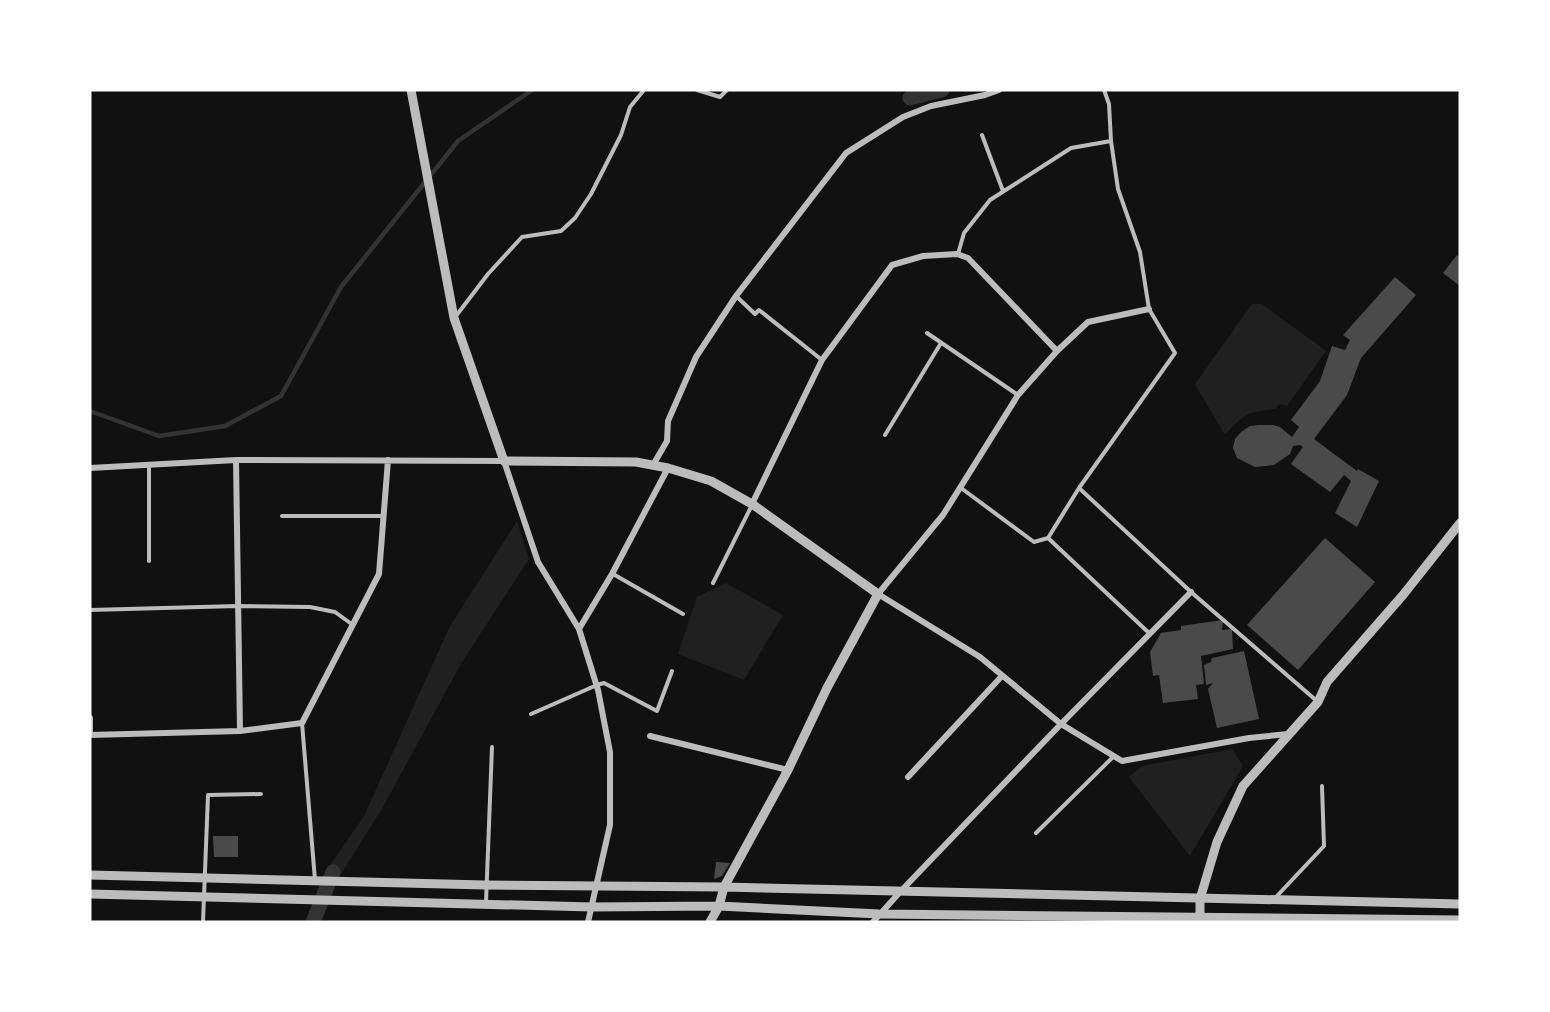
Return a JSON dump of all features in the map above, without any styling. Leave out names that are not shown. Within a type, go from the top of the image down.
[{"type":"street","points":[[411,90],[454,318],[538,562],[579,630],[597,685],[610,752],[610,825],[588,922]]},
{"type":"street","points":[[653,465],[667,441],[668,421],[696,357],[736,296],[846,153],[903,117],[930,106],[999,90]]},
{"type":"street","points":[[752,504],[822,360],[892,264],[923,256],[957,254],[968,258],[1057,351]]},
{"type":"street","points":[[710,922],[724,887],[788,770],[827,688],[878,594],[918,547],[961,488],[1018,395],[1057,351],[1088,322],[1149,309]]},
{"type":"street","points":[[236,460],[240,730]]},
{"type":"street","points":[[90,468],[236,460],[636,462],[668,468],[711,481],[752,504],[878,594],[980,657],[1061,724],[1122,761],[1249,738],[1288,734]]},
{"type":"street","points":[[90,718],[90,735],[240,730],[302,723],[379,574],[388,460]]},
{"type":"street","points":[[579,630],[612,574],[668,468]]},
{"type":"street","points":[[1200,917],[1200,898],[1216,842],[1243,786],[1318,702],[1327,682],[1403,595],[1460,523]]},
{"type":"street","points":[[876,918],[1191,592]]},
{"type":"street","points":[[908,777],[1001,676]]},
{"type":"street","points":[[650,736],[788,770]]},
{"type":"street","points":[[90,875],[1460,904]]},
{"type":"street","points":[[90,894],[592,907],[718,906],[876,918],[1200,917],[1460,920]]},
{"type":"lane","points":[[454,318],[488,274],[522,237],[561,231],[574,218],[591,194],[621,135],[630,107],[644,90]]},
{"type":"lane","points":[[697,90],[720,97],[727,90]]},
{"type":"lane","points":[[961,488],[1034,542],[1048,538],[1079,488],[1175,353],[1149,309],[1140,252],[1118,189],[1111,141],[1109,104],[1104,90]]},
{"type":"lane","points":[[982,135],[1003,191]]},
{"type":"lane","points":[[957,254],[964,233],[990,200],[1071,148],[1111,141]]},
{"type":"lane","points":[[736,296],[755,314],[759,310],[822,360]]},
{"type":"lane","points":[[927,333],[1018,395]]},
{"type":"lane","points":[[885,435],[941,343]]},
{"type":"lane","points":[[149,464],[149,561]]},
{"type":"lane","points":[[1079,488],[1191,592],[1318,702]]},
{"type":"lane","points":[[714,583],[752,504]]},
{"type":"lane","points":[[282,516],[384,516]]},
{"type":"lane","points":[[1048,538],[1149,633]]},
{"type":"lane","points":[[612,574],[683,614]]},
{"type":"lane","points":[[90,610],[237,606],[310,607],[335,612],[354,626]]},
{"type":"lane","points":[[531,714],[604,683],[657,711],[672,671]]},
{"type":"lane","points":[[302,723],[316,880]]},
{"type":"lane","points":[[486,903],[492,747]]},
{"type":"lane","points":[[1036,832],[1114,756]]},
{"type":"lane","points":[[1273,900],[1324,846],[1322,786]]},
{"type":"lane","points":[[203,922],[208,795],[261,794]]},
{"type":"shaded area","points":[[1252,304],[1262,304],[1326,351],[1287,406],[1279,404],[1276,409],[1247,415],[1225,435],[1195,384]]},
{"type":"shaded area","points":[[517,521],[529,559],[462,662],[383,807],[341,874],[328,868],[364,816],[450,626]]},
{"type":"shaded area","points":[[726,583],[783,615],[744,680],[678,654],[697,597]]},
{"type":"shaded area","points":[[1232,749],[1243,766],[1190,856],[1129,777],[1142,766]]},
{"type":"building","points":[[1457,255],[1460,258],[1460,286],[1443,273]]},
{"type":"building","points":[[1395,277],[1416,295],[1361,358],[1347,395],[1314,439],[1357,471],[1358,469],[1379,481],[1357,527],[1335,513],[1351,481],[1344,475],[1330,492],[1291,464],[1303,447],[1300,445],[1293,446],[1290,454],[1274,465],[1255,467],[1237,458],[1233,448],[1235,439],[1250,426],[1273,425],[1280,427],[1292,437],[1299,427],[1291,420],[1320,381],[1332,346],[1345,350],[1350,340],[1343,335]]},
{"type":"building","points":[[1325,538],[1375,582],[1298,670],[1247,625]]},
{"type":"building","points":[[1223,620],[1222,630],[1232,629],[1233,649],[1201,656],[1204,684],[1196,685],[1198,699],[1163,703],[1159,675],[1153,676],[1150,652],[1161,633],[1181,630],[1181,626]]},
{"type":"building","points":[[1244,651],[1259,719],[1217,728],[1208,689],[1213,683],[1206,685],[1204,665],[1211,662],[1212,658]]},
{"type":"building","points":[[213,836],[238,836],[238,857],[214,857]]},
{"type":"building","points":[[716,862],[730,863],[722,876],[714,879]]},
{"type":"waterway","points":[[90,411],[159,436],[225,426],[281,396],[341,287],[458,141],[532,90]]},
{"type":"waterway","points":[[910,98],[942,90]]},
{"type":"waterway","points":[[313,922],[333,872]]}]
